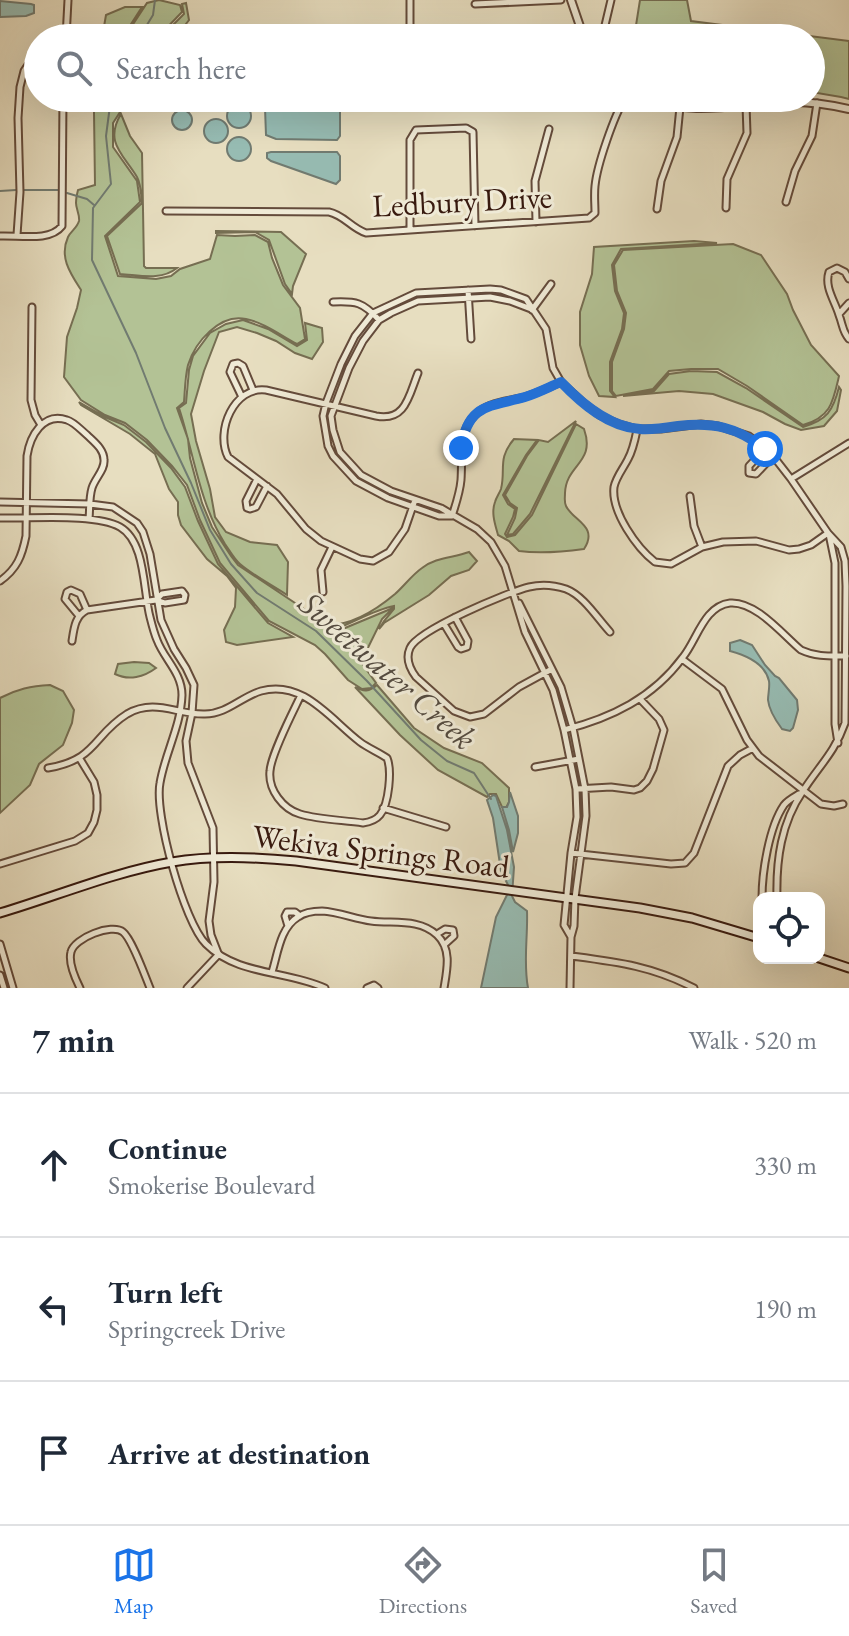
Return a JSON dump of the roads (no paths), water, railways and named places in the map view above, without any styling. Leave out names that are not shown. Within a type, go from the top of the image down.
[{"type":"main road","name":"Wekiva Springs Road","points":[[0,913],[171,862],[256,858],[571,898],[692,918],[753,936]]},
{"type":"main road","points":[[825,960],[849,968]]},
{"type":"street","points":[[67,24],[68,0]]},
{"type":"street","points":[[410,0],[410,24]]},
{"type":"street","points":[[475,4],[561,0]]},
{"type":"street","points":[[571,0],[579,24]]},
{"type":"street","points":[[605,24],[611,0]]},
{"type":"street","points":[[17,235],[20,192],[18,118],[24,71]]},
{"type":"street","points":[[825,104],[849,109]]},
{"type":"street","points":[[0,236],[53,234],[62,226],[63,112]]},
{"type":"street","name":"Ledbury Drive","points":[[166,211],[329,212],[342,216],[362,232],[585,219],[593,215],[595,209],[595,184],[618,112]]},
{"type":"street","points":[[657,209],[661,181],[677,137],[680,112]]},
{"type":"street","points":[[726,208],[727,179],[747,133],[746,112]]},
{"type":"street","points":[[786,202],[795,171],[812,136],[816,112]]},
{"type":"street","points":[[410,230],[411,136],[416,130],[429,129],[466,128],[473,132],[475,226]]},
{"type":"street","points":[[536,222],[535,181],[549,129]]},
{"type":"street","points":[[849,279],[845,272],[837,268],[830,270],[827,278],[841,326],[849,339]]},
{"type":"street","points":[[532,310],[551,284]]},
{"type":"street","points":[[452,516],[439,516],[388,498],[356,481],[333,456],[328,446],[323,416],[341,364],[355,336],[373,313],[416,293],[490,289],[513,293],[526,299],[546,329],[553,368],[561,382],[601,416],[637,429],[701,424],[718,426],[749,436],[773,456],[841,547],[845,561],[847,656],[845,723],[838,743],[801,789],[785,803],[775,824],[762,892]]},
{"type":"street","points":[[468,290],[471,339]]},
{"type":"street","points":[[532,310],[499,298],[418,301],[379,320],[363,341],[349,368],[331,416],[336,443],[348,464],[361,475],[391,491],[441,508],[477,529],[491,542],[505,566],[525,632],[553,690],[576,789],[577,817],[571,853],[574,926],[570,988]]},
{"type":"street","points":[[333,302],[355,302],[368,308],[379,320]]},
{"type":"street","points":[[839,314],[849,303]]},
{"type":"street","points":[[32,307],[31,400],[41,425]]},
{"type":"street","points":[[241,396],[230,372],[233,364],[243,366],[253,390]]},
{"type":"street","points":[[415,500],[400,538],[382,557],[373,561],[360,559],[321,541],[306,529],[267,486],[237,465],[224,449],[225,426],[234,405],[241,396],[253,390],[266,390],[391,417],[406,404],[418,373]]},
{"type":"street","points":[[452,516],[461,479],[462,439],[474,416],[493,403],[524,397],[561,382]]},
{"type":"street","points":[[0,581],[20,561],[26,536],[29,443],[36,430],[49,420],[67,420],[102,451],[104,463],[94,482],[89,519]]},
{"type":"street","points":[[637,429],[633,448],[617,476],[615,502],[637,544],[655,562],[671,564],[702,547],[744,540],[789,550],[799,549],[828,533]]},
{"type":"street","points":[[791,479],[849,443]]},
{"type":"street","points":[[765,449],[749,466],[749,473],[756,474],[773,456]]},
{"type":"street","points":[[356,481],[361,475]]},
{"type":"street","points":[[257,479],[246,501],[247,508],[256,507],[267,486]]},
{"type":"street","points":[[690,496],[694,526],[702,547]]},
{"type":"street","points":[[0,502],[113,507],[137,523],[143,532],[150,554],[161,620],[194,685],[186,741],[188,763],[213,828],[214,882],[209,921],[219,954]]},
{"type":"street","points":[[0,518],[89,519],[116,525],[132,537],[141,560],[146,601],[157,641],[179,677],[182,690],[181,711],[160,781],[159,809],[183,899],[199,935],[207,945],[232,963],[325,988]]},
{"type":"street","points":[[828,533],[835,563],[835,724],[838,743]]},
{"type":"street","points":[[323,592],[321,570],[332,547]]},
{"type":"street","points":[[552,669],[519,687],[484,714],[470,717],[454,711],[416,677],[408,655],[414,642],[455,617],[514,591],[541,585],[570,591],[610,632]]},
{"type":"street","points":[[835,587],[846,586]]},
{"type":"street","points":[[79,616],[65,599],[67,592],[71,590],[80,594],[87,610]]},
{"type":"street","points":[[72,641],[75,622],[87,610],[156,600],[165,603],[183,600],[185,595],[182,591],[162,594],[156,600]]},
{"type":"street","points":[[514,591],[561,687],[585,789],[586,816],[571,898]]},
{"type":"street","points":[[564,730],[610,716],[640,699],[666,678],[682,659],[711,613],[730,603],[740,604],[761,614],[801,650],[816,656],[847,656]]},
{"type":"street","points":[[444,624],[458,647],[467,647],[468,641],[455,617]]},
{"type":"street","points":[[682,659],[722,689],[759,756],[821,804],[843,804]]},
{"type":"street","points":[[48,768],[80,759],[114,724],[141,708],[156,706],[203,715],[226,711],[251,695],[272,689],[289,690],[301,695],[312,701],[364,745],[387,758],[390,775],[383,808],[380,816],[371,822],[302,815],[291,811],[276,795],[270,770],[301,695]]},
{"type":"street","points":[[576,789],[611,787],[634,790],[647,781],[664,730],[659,719],[640,699]]},
{"type":"street","points":[[571,853],[685,863],[694,853],[728,766],[753,748]]},
{"type":"street","points":[[0,864],[75,841],[88,833],[97,810],[97,795],[94,782],[80,759]]},
{"type":"street","points":[[535,767],[579,759]]},
{"type":"street","points":[[778,892],[782,838],[801,789]]},
{"type":"street","points":[[383,808],[446,827]]},
{"type":"street","points":[[772,836],[782,838]]},
{"type":"street","points":[[272,972],[288,926],[308,912],[322,911],[372,921],[418,924],[437,934],[444,945],[448,965],[444,988]]},
{"type":"street","points":[[288,926],[287,912],[300,916]]},
{"type":"street","points":[[80,988],[71,962],[71,949],[79,940],[115,929],[120,929],[129,938],[150,988]]},
{"type":"street","points":[[437,934],[445,929],[453,930],[454,936],[444,945]]},
{"type":"street","points":[[0,944],[2,962],[13,988]]},
{"type":"street","points":[[187,988],[219,954]]},
{"type":"street","points":[[571,956],[658,971],[694,988]]},
{"type":"street","points":[[0,975],[4,988]]},
{"type":"street","points":[[367,988],[374,985],[378,988]]},
{"type":"water","points":[[0,1],[34,5],[34,13],[0,17]]},
{"type":"water","points":[[176,112],[188,112],[191,124],[186,129],[178,129],[173,124]]},
{"type":"water","points":[[228,112],[250,112],[248,125],[239,128],[230,125]]},
{"type":"water","points":[[265,112],[340,112],[340,136],[337,140],[276,139],[266,135]]},
{"type":"water","points":[[216,119],[227,126],[228,131],[221,142],[216,143],[205,136],[204,131],[211,120]]},
{"type":"water","points":[[239,137],[250,144],[251,149],[244,160],[239,161],[228,154],[227,149],[234,138]]},
{"type":"water","points":[[337,152],[340,156],[340,180],[336,184],[271,161],[267,153]]},
{"type":"water","points":[[740,640],[752,645],[765,665],[797,700],[798,710],[790,731],[782,729],[771,711],[769,681],[763,669],[748,658],[730,651],[730,643]]},
{"type":"water","points":[[510,792],[518,816],[513,852],[502,807],[507,807]]},
{"type":"water","points":[[496,796],[507,830],[514,867],[512,896],[527,911],[528,988],[481,988],[496,917],[507,895],[508,885],[501,871],[493,818],[487,800]]},
{"type":"waterway","name":"Sweetwater Creek","points":[[148,24],[153,15],[155,0]]},
{"type":"waterway","name":"Sweetwater Creek","points":[[109,112],[106,136],[111,184],[93,208],[92,260],[136,353],[210,530],[231,564],[257,593],[316,631],[421,740],[447,761],[474,773],[491,799]]},
{"type":"waterway","points":[[0,191],[16,190]]},
{"type":"waterway","points":[[23,190],[59,190]]},
{"type":"waterway","points":[[67,193],[87,199],[94,205]]}]
